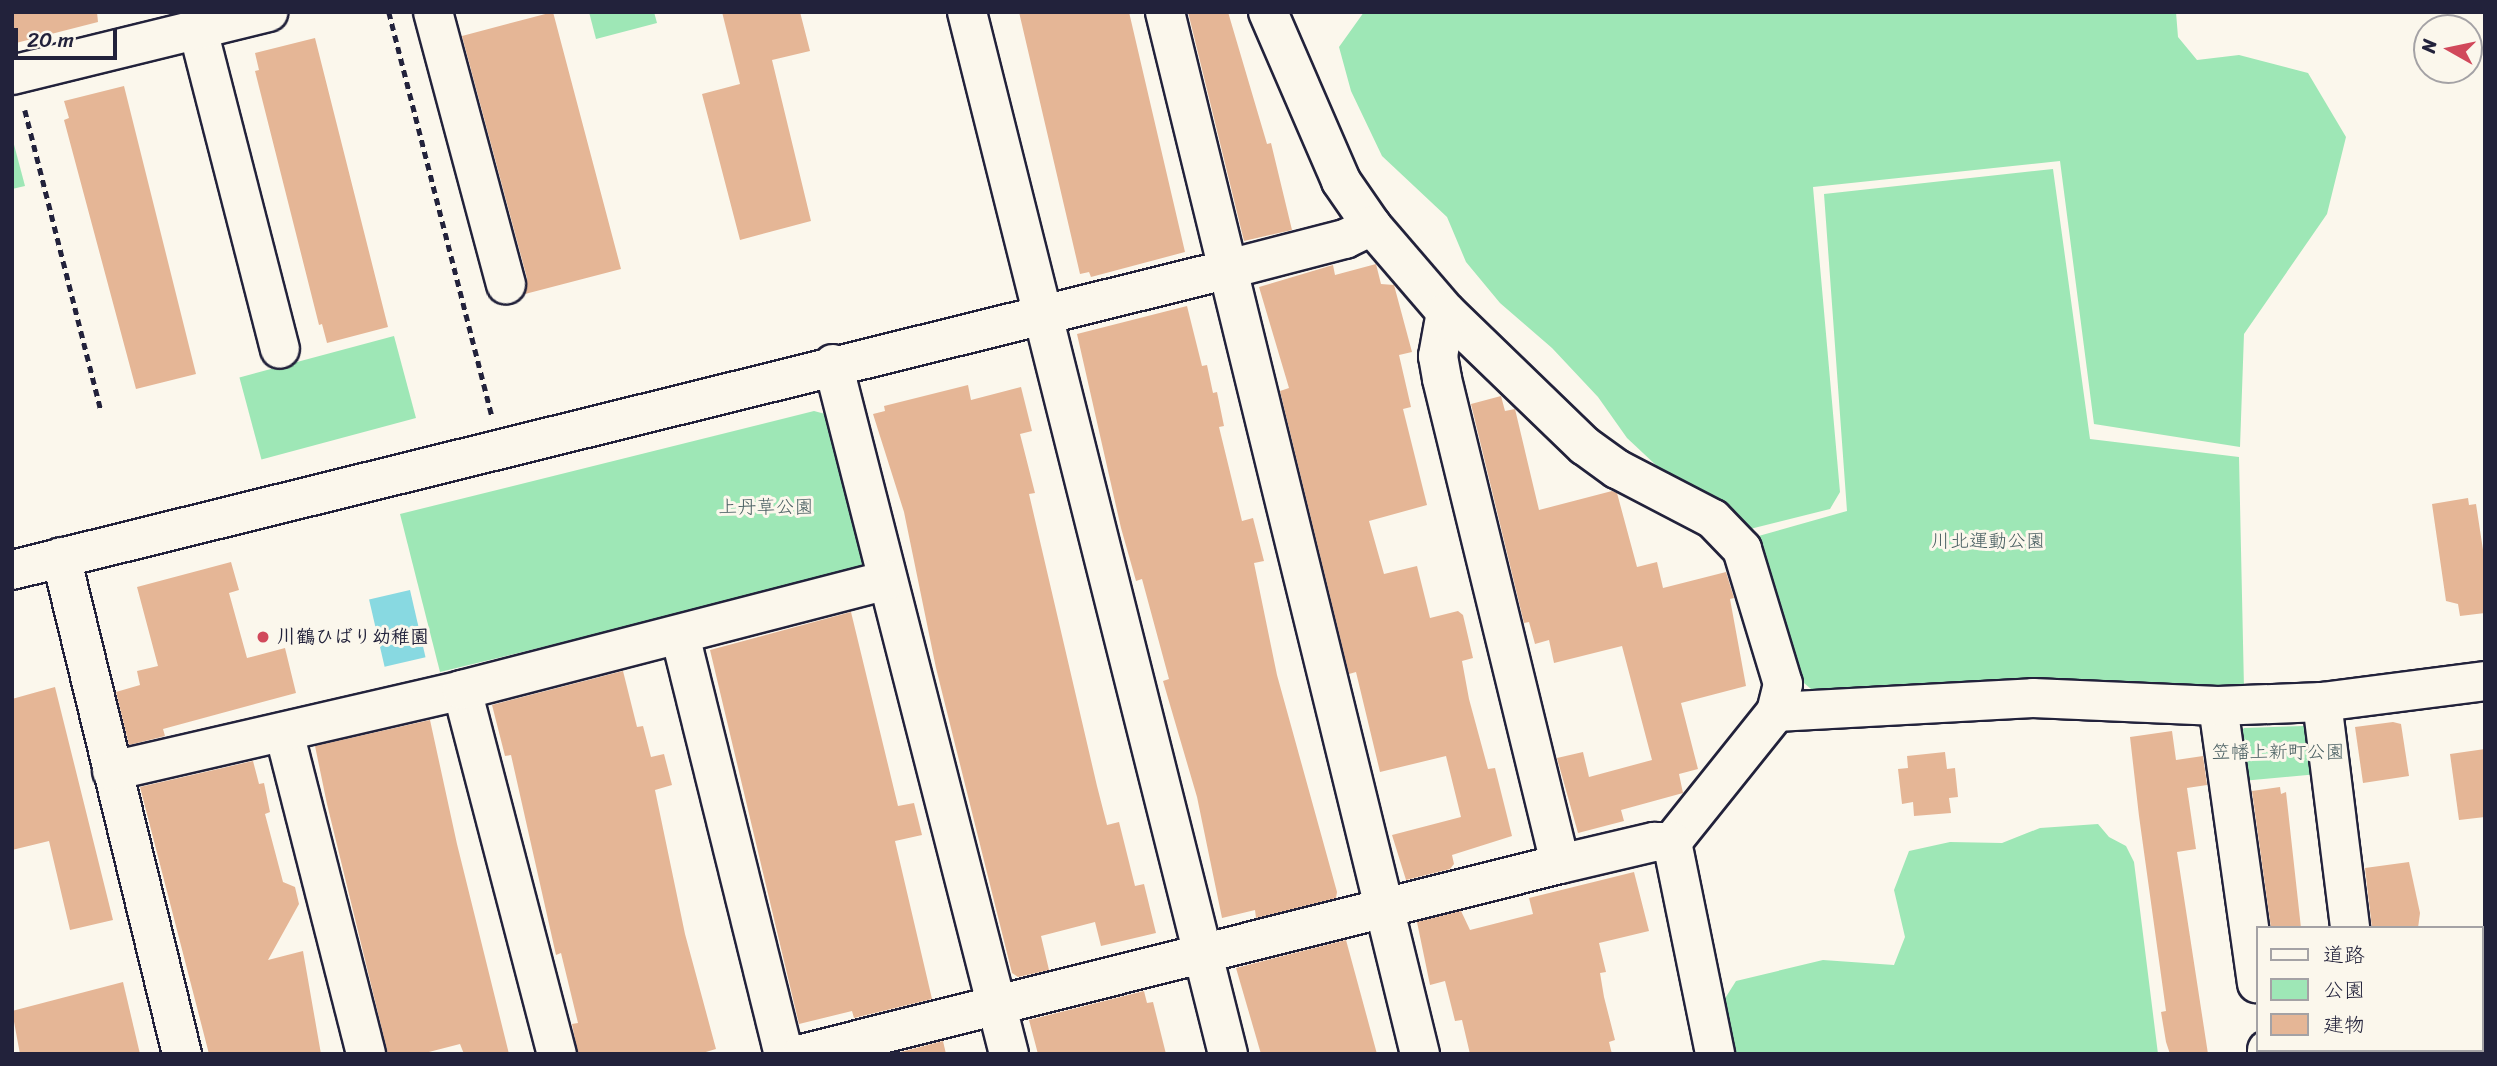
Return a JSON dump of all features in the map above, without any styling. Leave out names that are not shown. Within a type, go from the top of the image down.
[{"type":"street","points":[[14,76],[268,12]]},
{"type":"street","points":[[433,12],[506,284]]},
{"type":"street","points":[[967,12],[1228,1054]]},
{"type":"street","points":[[1165,12],[1225,270],[1420,1054]]},
{"type":"street","points":[[1268,12],[1341,181],[1372,226],[1446,312],[1585,446],[1617,469],[1713,519],[1737,540],[1783,684],[1776,712],[1672,842]]},
{"type":"street","points":[[198,30],[281,349]]},
{"type":"street","points":[[12,570],[501,450],[833,364],[1043,316],[1225,270],[1345,239],[1372,226]]},
{"type":"street","points":[[1446,312],[1438,356],[1442,379],[1560,864]]},
{"type":"street","points":[[833,364],[1009,1054]]},
{"type":"street","points":[[61,557],[182,1054]]},
{"type":"street","points":[[112,771],[462,690],[887,580]]},
{"type":"street","points":[[680,635],[784,1054]]},
{"type":"street","points":[[1776,712],[2033,698],[2218,706],[2322,702],[2485,681]]},
{"type":"street","points":[[462,690],[557,1054]]},
{"type":"street","points":[[2322,702],[2350,926]]},
{"type":"street","points":[[2218,706],[2256,976]]},
{"type":"street","points":[[284,732],[366,1054]]},
{"type":"street","points":[[802,1054],[997,1004],[1385,911],[1560,864],[1654,842],[1672,842]]},
{"type":"street","points":[[1672,842],[1715,1054]]},
{"type":"path","points":[[389,12],[501,450]]},
{"type":"path","points":[[14,76],[101,411]]},
{"type":"green space","points":[[589,12],[654,12],[657,23],[596,39]]},
{"type":"green space","points":[[1364,12],[2176,12],[2178,37],[2197,60],[2239,55],[2308,73],[2346,137],[2327,214],[2244,334],[2240,447],[2094,424],[2060,161],[1813,187],[1840,492],[1830,509],[1746,530],[1675,483],[1627,438],[1598,397],[1552,348],[1500,303],[1466,262],[1447,217],[1382,156],[1351,91],[1339,47]]},
{"type":"green space","points":[[12,137],[25,186],[12,189]]},
{"type":"green space","name":"川北運動公園","points":[[2053,169],[2090,439],[2239,457],[2244,688],[1817,694],[1798,678],[1755,537],[1847,511],[1824,194]]},
{"type":"green space","points":[[394,336],[416,418],[261,460],[239,377]]},
{"type":"green space","name":"上丹草公園","points":[[814,411],[829,415],[866,568],[440,672],[400,514]]},
{"type":"green space","name":"笠幡上新町公園","points":[[2304,726],[2314,736],[2318,774],[2242,781],[2236,740],[2244,728]]},
{"type":"green space","points":[[2098,824],[2109,837],[2126,846],[2134,862],[2158,1054],[1735,1054],[1724,1000],[1736,981],[1823,960],[1894,965],[1905,937],[1894,890],[1909,851],[1950,842],[2002,843],[2040,828]]},
{"type":"water","points":[[410,590],[426,657],[385,667],[369,599]]},
{"type":"building","points":[[12,12],[97,12],[98,22],[16,43]]},
{"type":"building","points":[[553,12],[621,269],[525,294],[527,278],[462,36]]},
{"type":"building","points":[[722,12],[800,12],[810,51],[772,60],[811,221],[740,240],[702,94],[740,84]]},
{"type":"building","points":[[1019,12],[1129,12],[1185,252],[1091,277],[1089,272],[1080,274]]},
{"type":"building","points":[[1188,12],[1228,12],[1267,144],[1271,143],[1292,230],[1244,241]]},
{"type":"building","points":[[315,38],[388,327],[327,343],[322,324],[319,325],[255,71],[259,70],[255,53]]},
{"type":"building","points":[[124,86],[196,374],[136,389],[64,120],[69,118],[64,101]]},
{"type":"building","points":[[1376,264],[1381,284],[1394,285],[1412,352],[1399,355],[1411,407],[1403,409],[1427,505],[1369,521],[1384,574],[1417,566],[1430,618],[1458,611],[1463,615],[1473,658],[1462,661],[1469,699],[1488,769],[1495,768],[1512,836],[1452,855],[1454,864],[1450,869],[1406,880],[1392,835],[1461,817],[1446,756],[1380,772],[1356,672],[1349,674],[1280,391],[1289,388],[1259,287],[1333,265],[1335,275]]},
{"type":"building","points":[[1187,306],[1202,366],[1207,365],[1213,393],[1217,392],[1224,426],[1219,427],[1242,521],[1253,518],[1264,561],[1254,563],[1277,675],[1337,892],[1336,898],[1256,918],[1255,910],[1222,918],[1197,797],[1163,681],[1169,679],[1142,579],[1136,581],[1121,528],[1077,334]]},
{"type":"building","points":[[968,385],[971,400],[1021,387],[1032,431],[1020,434],[1035,493],[1029,494],[1097,786],[1107,825],[1119,822],[1135,886],[1144,884],[1156,933],[1101,946],[1095,922],[1041,936],[1049,970],[1018,977],[1012,973],[936,668],[904,512],[873,414],[885,411],[884,406]]},
{"type":"building","points":[[1501,396],[1505,411],[1515,409],[1539,510],[1612,491],[1617,493],[1637,567],[1657,562],[1663,588],[1726,572],[1734,598],[1730,599],[1746,686],[1681,703],[1698,769],[1679,774],[1683,793],[1621,810],[1624,821],[1578,833],[1557,758],[1583,752],[1589,777],[1652,760],[1622,646],[1554,663],[1549,640],[1535,644],[1529,622],[1524,623],[1471,404]]},
{"type":"building","points":[[2468,498],[2469,505],[2476,504],[2485,563],[2485,613],[2460,616],[2458,604],[2446,601],[2432,504]]},
{"type":"building","points":[[231,562],[239,590],[229,593],[247,658],[285,648],[296,693],[163,729],[165,736],[129,745],[116,692],[140,685],[137,671],[158,666],[137,587]]},
{"type":"building","points":[[851,612],[898,806],[914,803],[922,835],[895,841],[932,999],[854,1018],[852,1011],[799,1024],[710,650]]},
{"type":"building","points":[[623,671],[637,727],[643,726],[651,757],[664,754],[672,785],[655,790],[685,934],[716,1049],[699,1054],[578,1054],[572,1024],[578,1023],[561,953],[556,955],[511,755],[505,756],[492,705]]},
{"type":"building","points":[[55,687],[113,920],[70,930],[49,841],[12,850],[12,699]]},
{"type":"building","points":[[430,720],[457,844],[509,1054],[464,1054],[460,1044],[421,1054],[388,1054],[327,804],[315,746]]},
{"type":"building","points":[[2393,722],[2401,724],[2409,776],[2363,783],[2355,727]]},
{"type":"building","points":[[2172,731],[2176,760],[2203,756],[2207,785],[2187,788],[2196,849],[2177,852],[2208,1054],[2170,1054],[2166,1042],[2161,1012],[2166,1011],[2130,737]]},
{"type":"building","points":[[2485,749],[2485,817],[2459,820],[2450,754]]},
{"type":"building","points":[[1945,752],[1947,769],[1955,768],[1958,797],[1949,798],[1951,813],[1914,816],[1913,802],[1902,804],[1898,769],[1908,768],[1907,756]]},
{"type":"building","points":[[253,761],[259,784],[264,783],[270,812],[265,814],[283,882],[295,887],[299,904],[268,960],[303,951],[321,1054],[209,1054],[140,787]]},
{"type":"building","points":[[2280,787],[2281,794],[2286,792],[2301,926],[2271,926],[2252,791]]},
{"type":"building","points":[[2409,862],[2420,913],[2418,926],[2372,926],[2365,868]]},
{"type":"building","points":[[1634,872],[1649,931],[1599,943],[1606,972],[1600,973],[1615,1040],[1609,1042],[1612,1054],[1470,1054],[1462,1020],[1455,1021],[1445,981],[1430,985],[1417,922],[1461,911],[1470,930],[1533,914],[1529,898]]},
{"type":"building","points":[[1346,940],[1377,1054],[1261,1054],[1236,968]]},
{"type":"building","points":[[123,982],[140,1054],[20,1054],[12,1011]]},
{"type":"building","points":[[1144,991],[1147,1003],[1153,1002],[1166,1054],[1038,1054],[1029,1020]]},
{"type":"building","points":[[943,1041],[946,1054],[893,1054]]},
{"type":"place","name":"川鶴ひばり幼稚園","points":[[263,637]]}]
